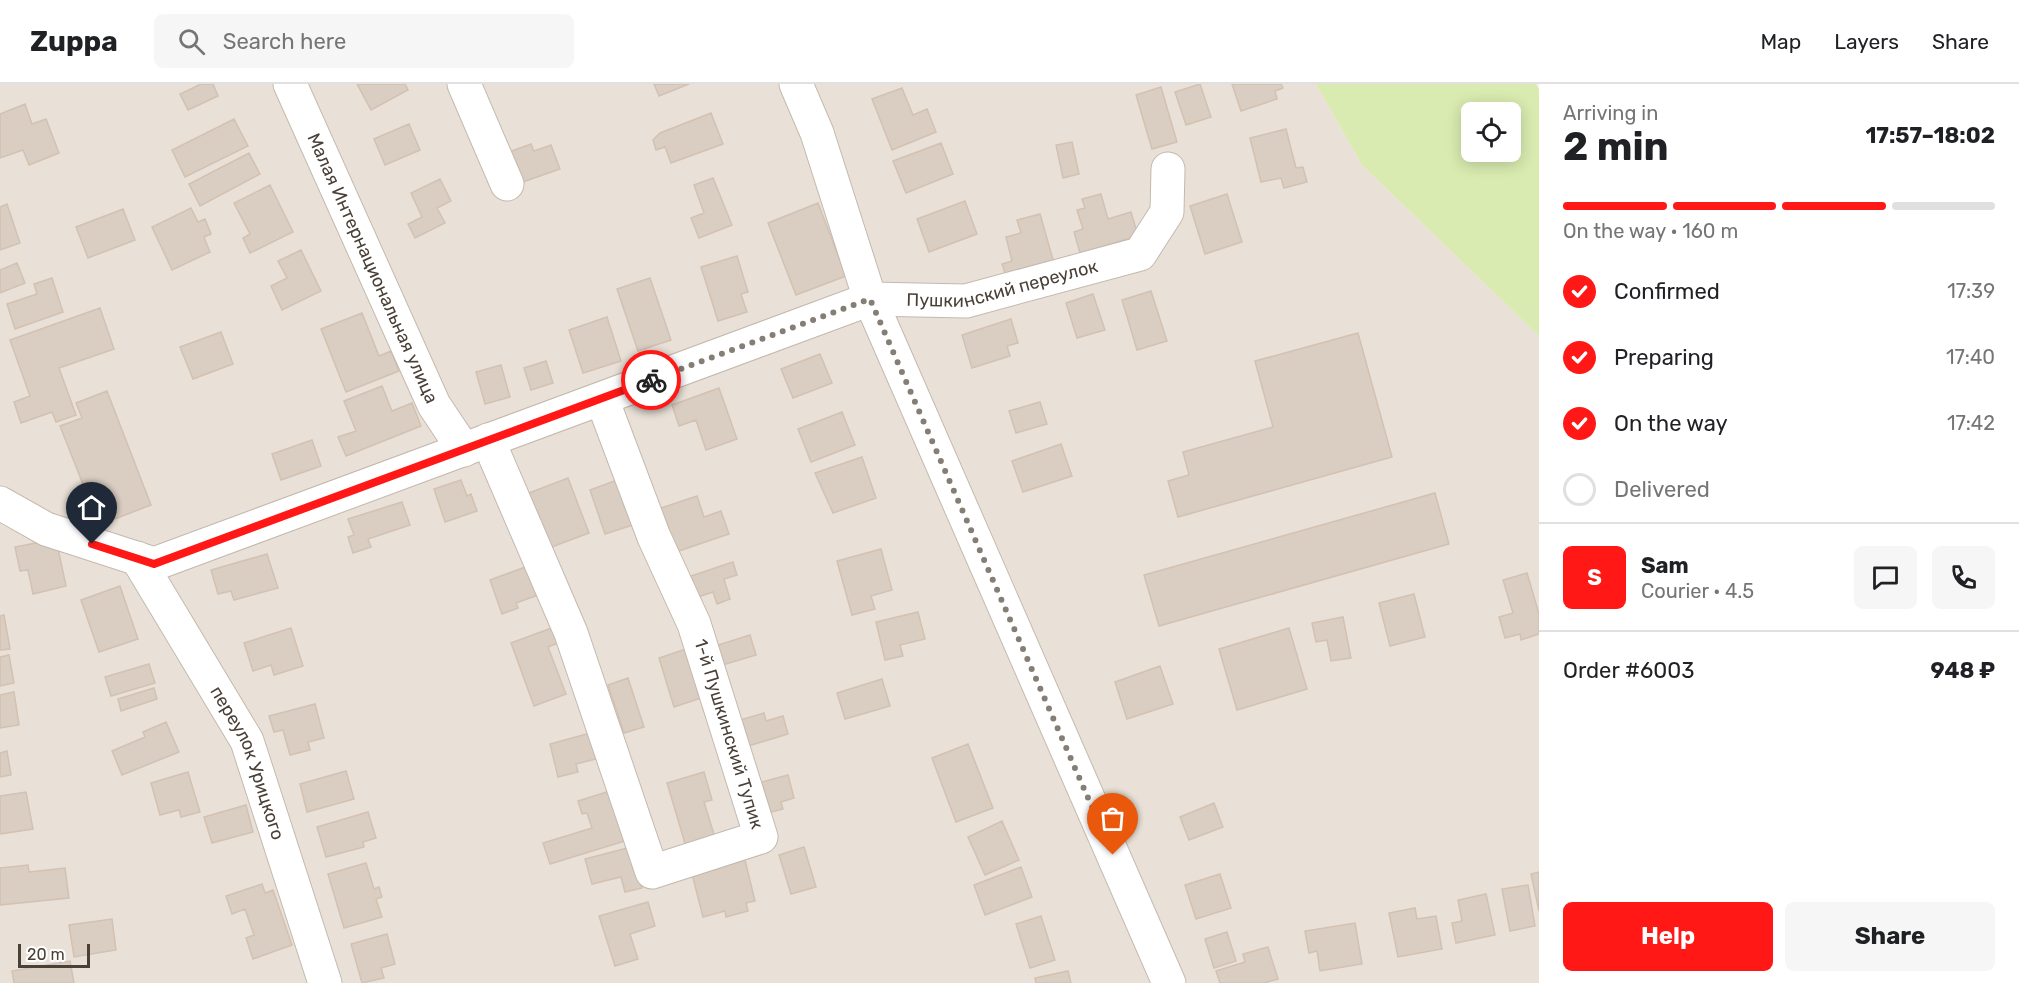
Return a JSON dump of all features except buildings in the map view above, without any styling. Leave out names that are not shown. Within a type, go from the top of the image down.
[{"type":"street","name":"Малая Интернациональная улица","points":[[290,84],[434,405],[476,445]]},
{"type":"street","points":[[464,84],[507,184]]},
{"type":"street","points":[[796,84],[817,133],[870,299],[1169,983]]},
{"type":"street","name":"Пушкинский переулок","points":[[0,503],[46,529],[154,564],[870,299],[966,301],[1140,254],[1167,212],[1168,169]]},
{"type":"street","name":"1-й Пушкинский Тупик","points":[[476,445],[571,633],[652,872],[761,837],[694,624],[654,537],[602,399]]},
{"type":"street","name":"переулок Урицкого","points":[[137,558],[247,741],[325,983]]},
{"type":"shaded area","points":[[0,84],[1316,84],[1362,165],[1539,336],[1539,983],[0,983]]},
{"type":"green space","points":[[1316,84],[1536,84],[1539,89],[1539,336],[1362,165]]},
{"type":"way so far","points":[[651,380],[870,299],[1113,855]]},
{"type":"route","points":[[92,544],[154,564],[651,380]]}]
